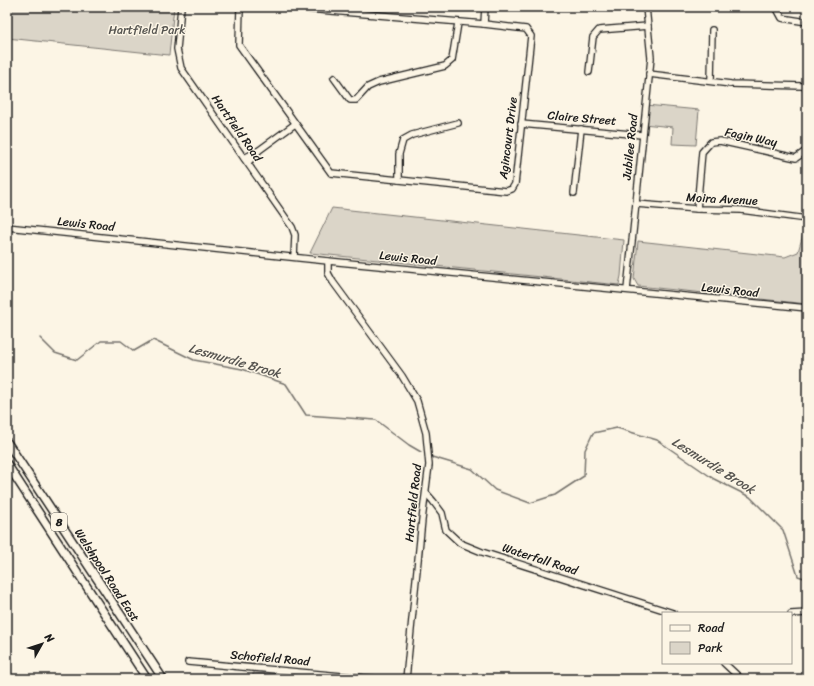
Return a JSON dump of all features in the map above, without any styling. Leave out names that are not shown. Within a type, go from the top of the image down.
[{"type":"main road","name":"Welshpool Road East","points":[[7,442],[163,679]]},
{"type":"main road","name":"Welshpool Road East","points":[[7,464],[147,679]]},
{"type":"main road","points":[[18,481],[28,475]]},
{"type":"street","name":"Hartfield Road","points":[[181,7],[177,49],[181,68],[292,227],[295,234],[294,257]]},
{"type":"street","name":"Agincourt Drive","points":[[240,7],[239,45],[331,173],[506,191],[512,189],[515,184],[531,36],[526,29],[284,7]]},
{"type":"street","points":[[484,24],[485,7]]},
{"type":"street","name":"Jubilee Road","points":[[627,290],[651,58],[646,7]]},
{"type":"street","points":[[776,7],[782,18],[807,22]]},
{"type":"street","points":[[334,78],[350,100],[356,100],[368,87],[379,82],[445,66],[452,60],[458,23]]},
{"type":"street","points":[[589,72],[593,37],[599,30],[648,26]]},
{"type":"street","points":[[710,81],[712,30]]},
{"type":"street","points":[[649,74],[731,84],[807,87]]},
{"type":"street","points":[[399,180],[399,154],[403,140],[412,135],[458,123]]},
{"type":"street","points":[[246,160],[255,156],[258,152],[295,124]]},
{"type":"street","name":"Claire Street","points":[[521,124],[642,135]]},
{"type":"street","points":[[574,193],[581,129]]},
{"type":"street","name":"Fagin Way","points":[[696,209],[702,152],[711,142],[720,141],[796,158],[807,150]]},
{"type":"street","name":"Moira Avenue","points":[[636,204],[696,209],[741,210],[807,219]]},
{"type":"street","name":"Lewis Road","points":[[7,227],[328,261],[807,308]]},
{"type":"street","name":"Hartfield Road","points":[[328,261],[328,273],[333,282],[402,376],[417,401],[426,433],[429,465],[406,679]]},
{"type":"street","name":"Waterfall Road","points":[[426,493],[442,513],[446,530],[460,543],[482,552],[670,612]]},
{"type":"street","points":[[792,614],[807,613]]},
{"type":"street","name":"Schofield Road","points":[[188,662],[374,679]]},
{"type":"street","points":[[725,664],[741,679]]},
{"type":"green space","name":"Hartfield Park","points":[[7,7],[174,7],[169,55],[7,38]]},
{"type":"green space","points":[[646,105],[699,110],[696,145],[672,144],[673,127],[643,124]]},
{"type":"green space","points":[[332,208],[624,240],[619,285],[310,253]]},
{"type":"green space","points":[[805,227],[807,227],[807,304],[638,286],[634,279],[638,241],[785,257],[798,252]]},
{"type":"green space","points":[[253,673],[323,679],[253,679]]},
{"type":"waterway","name":"Lesmurdie Brook","points":[[40,338],[55,353],[77,360],[101,341],[121,341],[134,351],[153,340],[194,360],[242,369],[286,384],[306,415],[376,420],[409,445],[421,452]]},
{"type":"waterway","name":"Lesmurdie Brook","points":[[432,457],[472,469],[495,490],[530,503],[555,495],[584,476],[585,450],[593,433],[617,428],[657,440],[714,479],[750,497],[783,530],[798,576],[807,579]]}]
